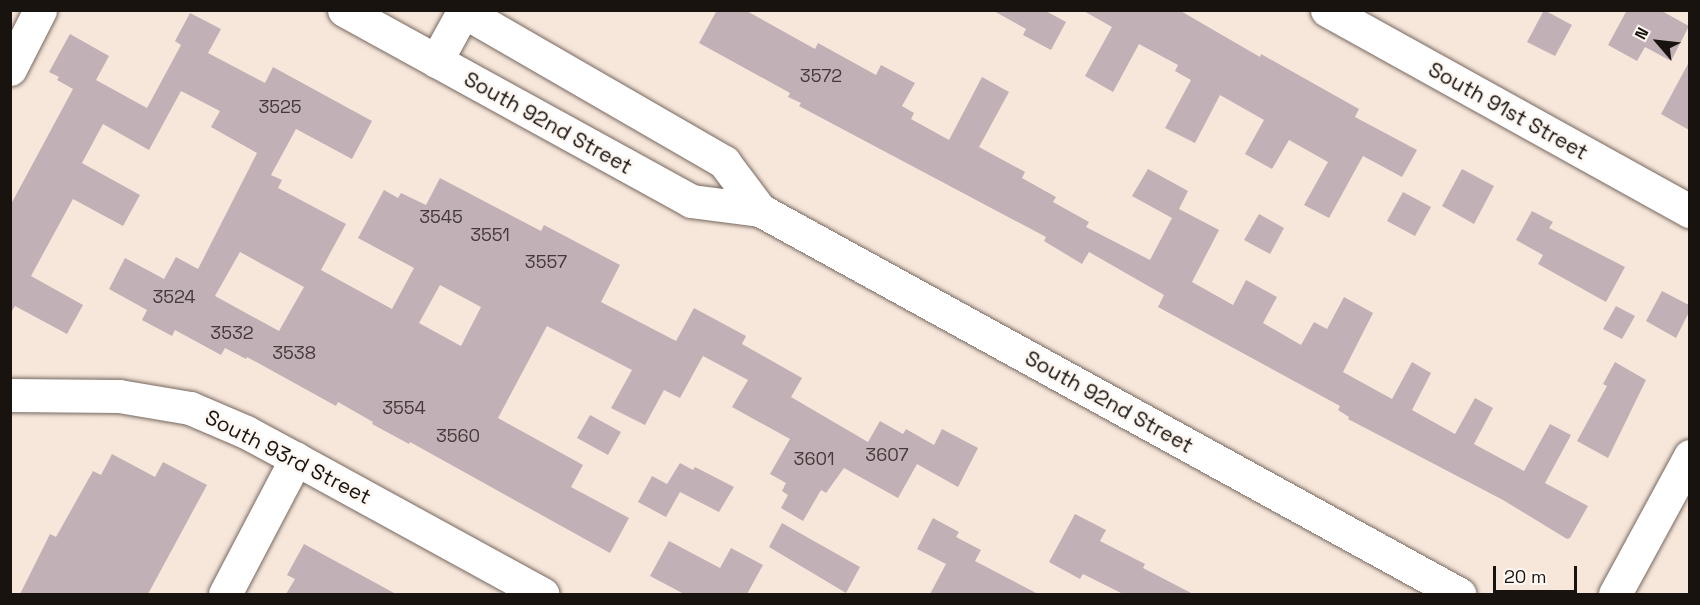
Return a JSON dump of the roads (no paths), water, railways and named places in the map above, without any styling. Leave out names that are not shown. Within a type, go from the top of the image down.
[{"type":"main road","points":[[13,58],[40,10]]},
{"type":"main road","name":"South 92nd Street","points":[[344,10],[691,201],[760,210],[1459,594]]},
{"type":"main road","name":"South 91st Street","points":[[1327,10],[1689,211]]},
{"type":"main road","points":[[436,61],[463,11]]},
{"type":"main road","name":"South 92nd Street","points":[[463,11],[724,162],[760,210]]},
{"type":"main road","name":"South 93rd Street","points":[[10,395],[119,396],[156,400],[190,408],[246,432],[543,594]]},
{"type":"main road","points":[[1615,594],[1689,456]]},
{"type":"main road","points":[[225,594],[296,459]]}]
